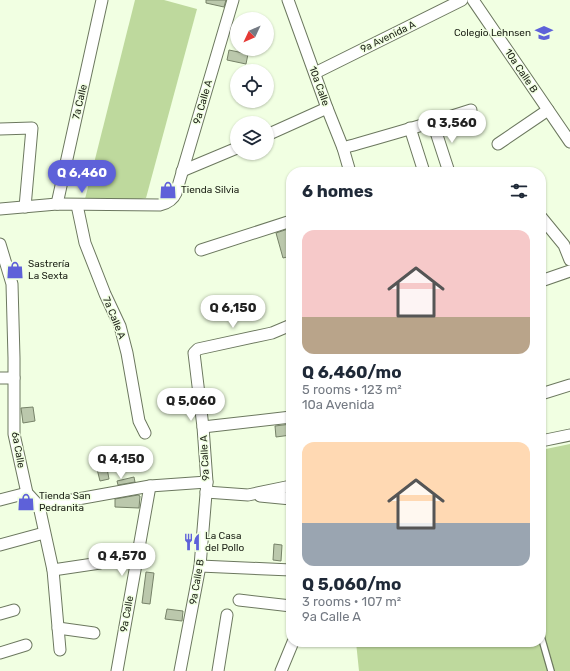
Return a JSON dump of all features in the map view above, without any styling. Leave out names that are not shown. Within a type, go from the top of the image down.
[{"type":"street","name":"7a Calle","points":[[57,204],[102,0]]},
{"type":"street","name":"9a Calle A","points":[[77,205],[160,205],[169,202],[175,196],[233,0]]},
{"type":"street","name":"10a Calle","points":[[288,0],[343,148],[349,167]]},
{"type":"street","name":"9a Avenida A","points":[[315,73],[462,0]]},
{"type":"street","name":"10a Calle B","points":[[473,0],[570,142]]},
{"type":"street","points":[[274,132],[327,108]]},
{"type":"street","points":[[343,148],[410,128],[433,123],[470,110]]},
{"type":"street","points":[[498,144],[548,110]]},
{"type":"street","points":[[433,123],[447,167]]},
{"type":"street","points":[[0,129],[32,128],[25,207]]},
{"type":"street","points":[[410,128],[422,167]]},
{"type":"street","points":[[182,172],[230,151]]},
{"type":"street","points":[[0,209],[57,204],[77,205]]},
{"type":"street","name":"7a Calle A","points":[[77,205],[85,243],[105,294],[120,326],[127,353],[139,421],[145,432]]},
{"type":"street","points":[[546,222],[567,243],[570,260]]},
{"type":"street","points":[[201,250],[286,223]]},
{"type":"street","name":"6a Calle","points":[[0,244],[12,284],[14,434],[27,493]]},
{"type":"street","points":[[546,279],[570,271]]},
{"type":"street","name":"9a Calle A","points":[[207,487],[203,427],[194,353],[198,349],[272,333],[286,327]]},
{"type":"street","points":[[0,378],[14,378]]},
{"type":"street","points":[[546,392],[570,385]]},
{"type":"street","points":[[203,427],[286,418]]},
{"type":"street","points":[[546,440],[570,435]]},
{"type":"street","points":[[39,506],[150,486],[207,487],[248,495],[286,499]]},
{"type":"street","name":"9a Calle","points":[[118,671],[150,486]]},
{"type":"street","name":"9a Calle B","points":[[180,671],[200,566],[207,487]]},
{"type":"street","points":[[248,495],[286,487]]},
{"type":"street","points":[[0,500],[27,493],[39,506],[53,570],[60,650]]},
{"type":"street","points":[[0,545],[44,533]]},
{"type":"street","points":[[53,570],[100,563]]},
{"type":"street","points":[[200,566],[286,570]]},
{"type":"street","points":[[239,600],[286,605]]},
{"type":"street","points":[[0,614],[14,610]]},
{"type":"street","points":[[218,671],[226,615]]},
{"type":"street","points":[[58,628],[94,634]]},
{"type":"street","points":[[0,653],[26,646]]},
{"type":"street","points":[[281,671],[291,647]]},
{"type":"lane","points":[[544,647],[551,671]]},
{"type":"green space","points":[[135,0],[164,0],[197,9],[146,198],[120,203],[84,203]]},
{"type":"green space","points":[[570,444],[570,671],[359,671],[357,647],[546,647],[546,449]]},
{"type":"building","points":[[206,0],[226,0],[224,7],[206,3]]},
{"type":"building","points":[[229,50],[230,56],[248,56],[246,64],[227,60]]},
{"type":"building","points":[[286,230],[286,257],[283,258],[276,233]]},
{"type":"building","points":[[33,407],[35,421],[23,423],[21,408]]},
{"type":"building","points":[[286,425],[286,436],[276,437],[275,426]]},
{"type":"building","points":[[106,463],[109,479],[100,481],[96,465]]},
{"type":"building","points":[[134,477],[135,482],[118,485],[117,481]]},
{"type":"building","points":[[138,495],[140,496],[139,508],[115,507],[115,499]]},
{"type":"building","points":[[274,544],[282,545],[281,561],[273,560]]},
{"type":"building","points":[[146,572],[154,573],[150,604],[142,603]]},
{"type":"building","points":[[167,609],[183,611],[182,621],[165,619]]},
{"type":"place","name":"Colegio Lehnsen","points":[[544,33]]},
{"type":"place","name":"Tienda Silvia","points":[[168,190]]},
{"type":"place","name":"Sastrería La Sexta","points":[[15,270]]},
{"type":"place","name":"Tienda San Pedranita","points":[[26,502]]},
{"type":"place","name":"La Casa del Pollo","points":[[192,542]]}]
